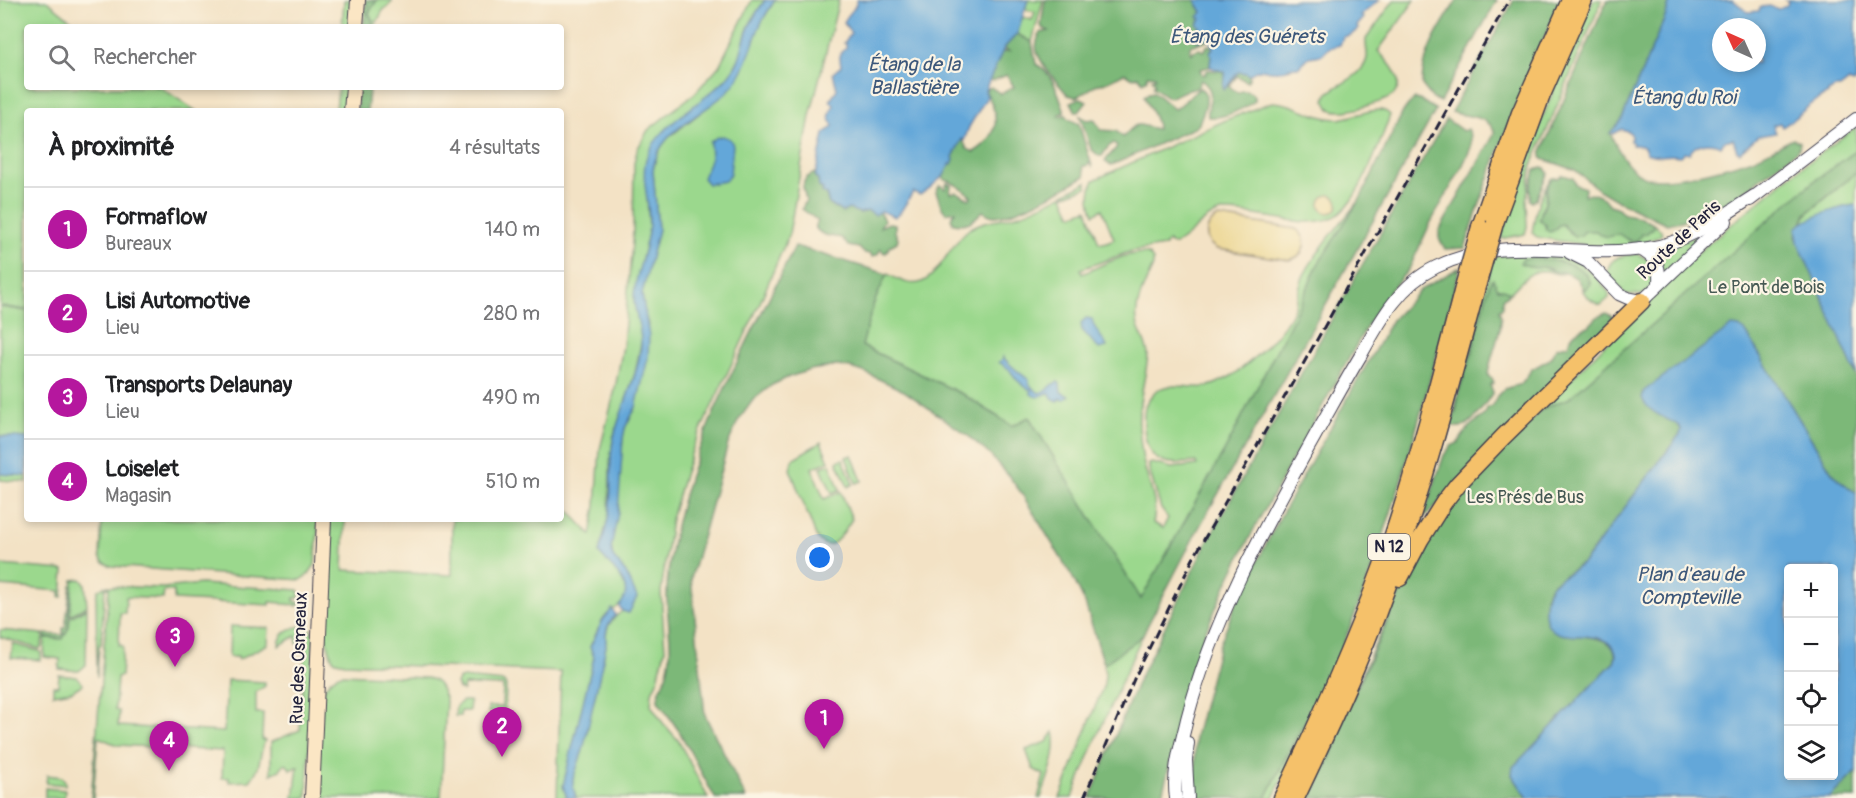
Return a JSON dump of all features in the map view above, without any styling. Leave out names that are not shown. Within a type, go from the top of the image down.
[{"type":"highway","name":"N 12","points":[[1282,798],[1345,660],[1392,536],[1471,284],[1520,113],[1570,0]]},
{"type":"highway","name":"N 12","points":[[1488,225],[1584,0]]},
{"type":"highway","name":"N 12","points":[[1296,798],[1341,702],[1386,592],[1445,407],[1471,284]]},
{"type":"highway","points":[[1386,592],[1396,587],[1426,531],[1444,502],[1464,477],[1642,301]]},
{"type":"main road","points":[[356,24],[358,0]]},
{"type":"main road","points":[[351,108],[353,90]]},
{"type":"main road","name":"Rue des Osmeaux","points":[[312,798],[324,522]]},
{"type":"street","name":"Route de Paris","points":[[1562,249],[1584,259],[1619,294],[1642,301],[1754,196],[1856,119]]},
{"type":"street","name":"Route de Paris","points":[[1562,249],[1619,251],[1666,244],[1688,236],[1754,196]]},
{"type":"street","points":[[1176,798],[1174,779],[1199,676],[1236,584],[1261,532],[1378,325],[1400,295],[1428,271],[1468,256],[1509,248],[1562,249]]},
{"type":"street","points":[[1640,249],[1652,257],[1658,265],[1659,283]]},
{"type":"street","points":[[1602,275],[1606,262],[1619,251]]},
{"type":"street","points":[[1188,798],[1186,760],[1188,745],[1216,631]]},
{"type":"green space","points":[[0,0],[46,0],[76,24],[24,24],[24,90],[164,90],[192,108],[24,108],[24,310],[0,306]]},
{"type":"green space","points":[[344,0],[354,0],[352,24],[342,24]]},
{"type":"green space","points":[[364,0],[377,0],[368,13],[372,24],[363,24],[364,8],[367,5]]},
{"type":"green space","points":[[377,0],[391,0],[392,2],[375,24],[372,24],[373,21],[369,13]]},
{"type":"green space","points":[[752,0],[765,0],[750,24],[734,69],[719,86],[681,117],[658,140],[645,167],[649,229],[634,301],[640,326],[641,343],[635,373],[613,438],[609,514],[599,553],[623,581],[626,595],[623,601],[603,620],[590,647],[594,657],[563,786],[567,798],[557,798],[561,672],[345,663],[332,658],[325,635],[328,522],[345,522],[343,570],[452,575],[452,522],[564,522],[564,505],[591,535],[596,506],[600,449],[623,346],[633,231],[634,163],[637,150],[648,130],[695,93],[719,66]]},
{"type":"green space","points":[[775,0],[839,0],[810,116],[789,234],[694,445],[671,519],[661,592],[665,650],[658,679],[652,692],[651,705],[678,740],[708,798],[576,798],[573,779],[583,750],[606,646],[607,630],[622,611],[629,612],[626,573],[613,557],[611,545],[623,438],[625,428],[636,407],[648,324],[642,294],[658,229],[653,171],[655,162],[667,139],[723,95],[743,70],[759,26]]},
{"type":"green space","points":[[1028,0],[1043,0],[1032,42],[1017,34],[1022,17],[1032,20],[1035,12],[1025,9]]},
{"type":"green space","points":[[1045,0],[1195,0],[1202,12],[1198,23],[1200,27],[1197,40],[1204,37],[1210,39],[1190,46],[1190,52],[1192,54],[1193,51],[1200,49],[1203,51],[1208,45],[1213,47],[1210,52],[1210,67],[1200,69],[1202,75],[1208,70],[1223,71],[1226,75],[1223,85],[1227,86],[1238,72],[1247,73],[1250,77],[1247,82],[1237,76],[1229,86],[1238,93],[1249,92],[1255,97],[1255,101],[1232,113],[1220,117],[1208,117],[1211,94],[1201,80],[1197,88],[1169,98],[1153,87],[1155,83],[1152,79],[1155,76],[1147,75],[1147,79],[1143,82],[1138,76],[1133,78],[1124,73],[1105,83],[1095,85],[1076,97],[1068,95],[1046,69],[1036,50],[1040,33],[1049,31],[1041,25]]},
{"type":"green space","points":[[1394,0],[1415,0],[1378,51],[1397,77],[1397,89],[1388,99],[1367,106],[1344,111],[1330,109],[1325,100],[1327,94],[1356,75],[1365,65],[1366,39]]},
{"type":"green space","points":[[1457,0],[1497,0],[1440,102],[1433,99],[1422,85],[1423,73],[1438,30]]},
{"type":"green space","points":[[1514,0],[1561,0],[1509,122],[1465,248],[1445,249],[1439,238],[1439,231],[1495,133],[1492,127],[1483,120],[1451,112]]},
{"type":"green space","points":[[1593,0],[1602,0],[1532,165],[1526,200],[1525,234],[1500,239],[1542,118]]},
{"type":"green space","points":[[1607,0],[1670,0],[1666,15],[1621,121],[1610,133],[1623,157],[1637,172],[1653,179],[1665,179],[1710,171],[1747,161],[1793,139],[1800,142],[1799,149],[1735,198],[1681,221],[1667,224],[1599,190],[1575,170],[1543,159],[1542,151]]},
{"type":"green space","points":[[1017,34],[1032,42],[1036,64],[1047,73],[1054,84],[1064,109],[1059,116],[1066,115],[1079,124],[1092,167],[1089,163],[1083,166],[1085,176],[1017,211],[995,216],[983,211],[970,222],[953,223],[951,218],[955,211],[946,213],[944,211],[936,192],[940,185],[945,189],[947,183],[951,185],[950,193],[957,192],[969,199],[971,197],[963,189],[943,177],[962,138],[967,149],[974,152],[990,139],[995,116],[985,90],[991,87],[1001,94],[1014,87],[1007,75],[992,81],[989,79],[1002,52],[1009,51],[1004,48]]},
{"type":"green space","points":[[1200,88],[1206,96],[1206,106],[1196,127],[1112,165],[1105,161],[1117,146],[1114,143],[1102,156],[1091,149],[1080,116],[1087,120],[1094,119],[1101,130],[1116,131],[1123,137],[1136,125],[1157,129],[1154,116],[1144,96],[1154,92],[1174,109]]},
{"type":"green space","points":[[338,90],[349,90],[348,108],[336,108]]},
{"type":"green space","points":[[357,90],[368,90],[367,108],[357,108]]},
{"type":"green space","points":[[1080,98],[1087,102],[1079,112],[1076,112],[1071,102]]},
{"type":"green space","points":[[1415,99],[1436,110],[1196,533],[1142,636],[1104,664],[1085,603],[1072,576],[1009,476],[967,435],[904,391],[864,372],[847,367],[836,366],[810,370],[789,377],[772,385],[753,400],[738,421],[728,444],[691,578],[705,715],[746,798],[715,798],[679,731],[658,701],[670,656],[667,582],[670,558],[678,517],[704,436],[738,359],[795,246],[887,274],[873,305],[862,346],[964,395],[1012,426],[1029,417],[1141,599],[1226,448],[1301,303],[1317,266],[1360,199],[1403,112]]},
{"type":"green space","points":[[1272,102],[1337,119],[1379,110],[1390,115],[1362,182],[1355,195],[1339,214],[1327,220],[1304,222],[1221,212],[1208,218],[1174,245],[1169,242],[1165,246],[1132,251],[1081,269],[1082,274],[1115,259],[1141,253],[1148,254],[1153,260],[1153,266],[1137,308],[1138,326],[1148,354],[1139,409],[1139,427],[1143,460],[1154,499],[1153,523],[1163,528],[1168,518],[1161,509],[1149,464],[1172,468],[1197,465],[1196,462],[1165,462],[1152,455],[1145,438],[1144,411],[1147,402],[1155,393],[1167,387],[1204,387],[1219,382],[1233,375],[1259,354],[1276,336],[1289,317],[1296,303],[1303,277],[1311,263],[1360,199],[1317,266],[1301,303],[1226,448],[1141,600],[1029,417],[1012,426],[964,395],[862,346],[866,327],[887,274],[909,283],[922,282],[935,272],[956,242],[974,226],[1029,211],[1087,182],[1087,187],[1063,196],[1072,215],[1087,209],[1099,243],[1114,239],[1102,209],[1094,214],[1092,210],[1090,193],[1094,180],[1226,120]]},
{"type":"green space","points":[[1446,119],[1463,131],[1468,129],[1471,136],[1471,147],[1409,269],[1388,293],[1372,317],[1255,527],[1227,583],[1204,635],[1161,798],[1090,798],[1137,683],[1208,540]]},
{"type":"green space","points":[[1856,127],[1856,151],[1813,182],[1568,399],[1548,406],[1396,602],[1334,738],[1338,741],[1312,798],[1309,798],[1312,791],[1310,788],[1393,605],[1418,554],[1458,493],[1690,259],[1787,178]]},
{"type":"green space","points":[[1856,151],[1856,173],[1806,214],[1796,236],[1856,375],[1856,493],[1831,471],[1745,331],[1642,393],[1679,426],[1680,434],[1584,562],[1554,582],[1549,588],[1545,611],[1561,634],[1606,642],[1612,646],[1615,653],[1614,662],[1513,767],[1512,775],[1528,798],[1312,798],[1338,741],[1334,738],[1409,576],[1436,526],[1467,485],[1540,411],[1568,399],[1782,208]]},
{"type":"green space","points":[[1545,168],[1548,173],[1536,199],[1532,202],[1530,185],[1535,170]]},
{"type":"green space","points":[[816,172],[815,177],[819,187],[826,194],[829,204],[842,212],[849,209],[860,213],[879,212],[884,220],[880,227],[889,223],[895,224],[897,242],[890,246],[886,253],[881,249],[877,255],[872,257],[871,254],[864,253],[859,248],[848,246],[842,238],[820,233],[817,230],[815,227],[818,221],[802,209],[806,200],[804,182]]},
{"type":"green space","points":[[1856,173],[1856,205],[1843,207],[1802,224],[1807,214]]},
{"type":"green space","points":[[1563,175],[1573,178],[1576,185],[1585,188],[1584,195],[1590,193],[1597,195],[1624,214],[1641,217],[1653,224],[1653,228],[1641,234],[1634,241],[1619,234],[1608,237],[1596,231],[1585,231],[1580,236],[1574,236],[1562,224],[1549,232],[1546,225],[1539,219],[1552,178]]},
{"type":"green space","points":[[1550,180],[1541,211],[1545,227],[1562,224],[1571,234],[1594,230],[1606,235],[1619,234],[1631,242],[1641,234],[1652,230],[1653,224],[1661,230],[1662,234],[1650,241],[1618,246],[1583,244],[1537,237],[1532,233],[1536,212],[1540,198]]},
{"type":"green space","points":[[1711,230],[1664,274],[1650,251]]},
{"type":"green space","points":[[1520,254],[1559,256],[1579,262],[1600,281],[1609,293],[1609,298],[1601,305],[1593,301],[1582,290],[1590,285],[1590,281],[1581,271],[1566,263],[1554,261],[1523,259],[1530,266],[1546,267],[1565,273],[1534,272],[1508,295],[1509,292],[1498,289],[1491,280],[1452,422],[1465,361],[1493,260],[1497,256]]},
{"type":"green space","points":[[1638,254],[1652,262],[1654,284],[1643,295],[1625,294],[1607,273],[1608,267],[1618,258]]},
{"type":"green space","points":[[1530,258],[1575,266],[1588,277],[1590,285],[1583,290],[1577,279],[1571,275],[1545,267],[1534,268],[1520,263],[1523,259]]},
{"type":"green space","points":[[1460,267],[1416,431],[1382,539],[1343,646],[1320,698],[1298,734],[1266,798],[1195,798],[1195,737],[1219,646],[1236,603],[1281,515],[1392,320],[1420,290]]},
{"type":"green space","points":[[1493,279],[1498,289],[1509,292],[1503,298],[1503,307],[1499,310],[1501,325],[1489,369],[1488,376],[1494,383],[1490,385],[1493,392],[1470,422],[1464,426],[1452,426],[1459,392]]},
{"type":"green space","points":[[0,307],[24,311],[24,482],[0,480]]},
{"type":"green space","points":[[1606,313],[1612,316],[1613,320],[1425,517],[1424,514],[1444,455],[1451,446],[1458,443],[1469,427],[1485,414],[1487,408],[1493,406],[1497,396],[1504,389],[1521,384],[1532,369],[1550,359],[1558,347],[1568,345],[1576,332],[1589,326],[1597,317]]},
{"type":"green space","points":[[821,442],[829,461],[812,468],[824,499],[841,492],[852,519],[837,541],[827,545],[816,536],[790,469],[794,458]]},
{"type":"green space","points":[[852,455],[862,481],[856,483],[846,457]]},
{"type":"green space","points":[[843,459],[853,484],[848,487],[837,461]]},
{"type":"green space","points":[[830,464],[840,490],[832,493],[821,467]]},
{"type":"green space","points":[[102,522],[319,522],[315,565],[301,580],[111,566],[103,562],[100,557]]},
{"type":"green space","points":[[0,565],[64,570],[62,597],[60,597],[60,591],[0,586]]},
{"type":"green space","points":[[81,579],[85,584],[87,606],[70,615],[73,580]]},
{"type":"green space","points":[[71,584],[68,627],[63,638],[45,637],[45,634],[63,635]]},
{"type":"green space","points":[[201,584],[299,590],[299,598],[294,598],[294,601],[301,603],[297,606],[270,602],[270,605],[174,600],[174,591],[164,591],[163,599],[126,597],[125,613],[120,613],[119,645],[123,646],[121,676],[117,677],[115,710],[119,711],[118,726],[224,732],[227,680],[265,682],[265,686],[256,692],[256,713],[263,713],[262,740],[265,741],[256,771],[250,781],[229,782],[229,778],[222,778],[223,751],[117,745],[98,737],[93,798],[91,798],[109,588],[105,588],[97,677],[96,597],[98,590],[104,586],[163,588]]},
{"type":"green space","points":[[87,608],[86,665],[79,671],[59,669],[60,659],[44,657],[45,638],[63,639],[69,627],[70,617]]},
{"type":"green space","points":[[230,626],[269,628],[268,644],[238,660],[238,657],[229,657]]},
{"type":"green space","points":[[304,626],[310,629],[314,636],[307,798],[294,798],[298,766],[291,770],[283,764],[280,770],[271,774],[271,742],[300,730],[305,639],[297,643],[296,636],[279,646],[287,631]]},
{"type":"green space","points":[[0,630],[43,634],[42,647],[40,649],[0,637]]},
{"type":"green space","points":[[1142,636],[1072,798],[1060,798],[1104,684],[1104,664]]},
{"type":"green space","points":[[13,644],[39,651],[41,660],[11,658]]},
{"type":"green space","points":[[342,674],[426,678],[438,683],[446,700],[441,798],[315,798],[322,694],[330,681]]},
{"type":"green space","points":[[59,675],[77,677],[83,684],[72,691],[53,694],[53,686],[58,686]]},
{"type":"green space","points":[[462,678],[504,682],[506,686],[505,713],[488,712],[488,707],[502,707],[503,686],[464,685],[463,691],[456,684]]},
{"type":"green space","points":[[463,701],[470,701],[469,711],[461,711],[460,716],[455,716],[456,706]]},
{"type":"green space","points":[[1319,701],[1273,798],[1266,798],[1303,724]]},
{"type":"green space","points":[[1054,732],[1055,749],[1052,766],[1041,798],[1038,798],[1044,775],[1033,769],[1026,750],[1047,742]]},
{"type":"green space","points":[[1856,772],[1856,798],[1829,798]]},
{"type":"green space","points":[[47,775],[62,777],[65,785],[46,783]]},
{"type":"green space","points":[[45,788],[65,790],[64,798],[45,798]]},
{"type":"sand","points":[[1325,195],[1333,195],[1338,200],[1336,211],[1325,213],[1320,208],[1320,200]]},
{"type":"sand","points":[[1219,217],[1296,229],[1303,238],[1304,247],[1299,255],[1289,260],[1217,249],[1209,242],[1207,233],[1210,224]]},
{"type":"water","points":[[765,0],[775,0],[761,24],[744,68],[735,83],[719,99],[672,134],[656,157],[653,171],[658,229],[642,294],[649,336],[648,358],[636,407],[625,428],[623,438],[618,513],[611,548],[613,557],[626,573],[637,597],[629,613],[622,611],[619,606],[626,591],[621,578],[599,553],[609,513],[613,441],[636,369],[641,345],[634,295],[649,220],[645,164],[653,144],[662,133],[718,87],[733,71],[751,23]]},
{"type":"water","name":"Étang de la Ballastière","points":[[857,0],[1028,0],[1017,34],[1004,48],[985,90],[987,97],[969,127],[964,141],[962,139],[952,164],[943,177],[930,188],[920,195],[913,192],[895,217],[881,211],[875,215],[868,211],[860,213],[849,209],[842,212],[829,204],[826,194],[822,192],[823,189],[819,187],[815,177],[824,134],[833,126],[829,117],[834,105],[830,101],[837,89],[833,73],[841,66],[840,54],[846,48],[846,43],[844,43],[851,33],[844,23]]},
{"type":"water","name":"Étang des Guérets","points":[[1195,0],[1380,0],[1361,16],[1364,18],[1357,26],[1358,29],[1351,35],[1343,37],[1340,45],[1329,48],[1322,55],[1309,57],[1299,67],[1279,71],[1261,70],[1249,75],[1238,72],[1224,90],[1225,72],[1210,67],[1210,52],[1213,48],[1211,41],[1204,37],[1198,41],[1200,27],[1197,24],[1202,12]]},
{"type":"water","name":"Étang du Roi","points":[[1670,0],[1733,0],[1748,12],[1759,11],[1760,7],[1781,8],[1787,5],[1788,2],[1785,0],[1856,0],[1856,80],[1853,83],[1849,81],[1840,88],[1828,92],[1784,126],[1782,127],[1780,123],[1773,125],[1776,133],[1758,136],[1740,152],[1737,151],[1733,139],[1724,141],[1721,146],[1712,143],[1700,145],[1690,153],[1684,152],[1680,156],[1656,156],[1646,153],[1643,147],[1632,145],[1630,141],[1632,136],[1628,132],[1621,129],[1613,134],[1610,133],[1621,121],[1666,15]]},
{"type":"water","points":[[723,136],[730,139],[733,145],[730,174],[725,181],[708,184],[703,178],[711,157],[710,142]]},
{"type":"water","points":[[1856,205],[1856,375],[1798,242],[1796,228],[1824,213]]},
{"type":"water","points":[[1086,318],[1092,319],[1107,347],[1099,349],[1082,330],[1081,323]]},
{"type":"water","name":"Plan d'eau de Compteville","points":[[1732,326],[1739,327],[1745,331],[1831,471],[1856,493],[1856,772],[1829,798],[1528,798],[1512,775],[1513,767],[1614,662],[1616,654],[1606,641],[1595,637],[1570,636],[1550,628],[1545,617],[1546,598],[1548,591],[1556,581],[1584,562],[1680,434],[1679,426],[1653,412],[1642,398],[1644,391]]},
{"type":"water","points":[[1003,357],[1029,380],[1031,386],[1039,393],[1048,390],[1051,385],[1058,382],[1061,392],[1069,396],[1063,400],[1060,398],[1058,401],[1052,398],[1050,393],[1039,397],[1034,396],[1031,394],[1031,389],[1017,380],[1009,369],[999,362]]},
{"type":"water","points":[[0,436],[24,438],[24,476],[0,474]]},
{"type":"water","points":[[612,609],[616,615],[607,629],[606,646],[583,750],[573,779],[576,798],[567,798],[563,786],[594,657],[590,647],[603,620]]},
{"type":"railway","points":[[1084,798],[1134,679],[1193,559],[1509,0]]},
{"type":"place","name":"Transports Delaunay","points":[[175,667]]},
{"type":"place","name":"Formaflow","points":[[824,749]]},
{"type":"place","name":"Lisi Automotive","points":[[502,757]]},
{"type":"place","name":"Loiselet","points":[[169,771]]},
{"type":"park label","name":"Le Pont de Bois","points":[[1766,287]]},
{"type":"park label","name":"Les Prés de Bus","points":[[1525,497]]}]
